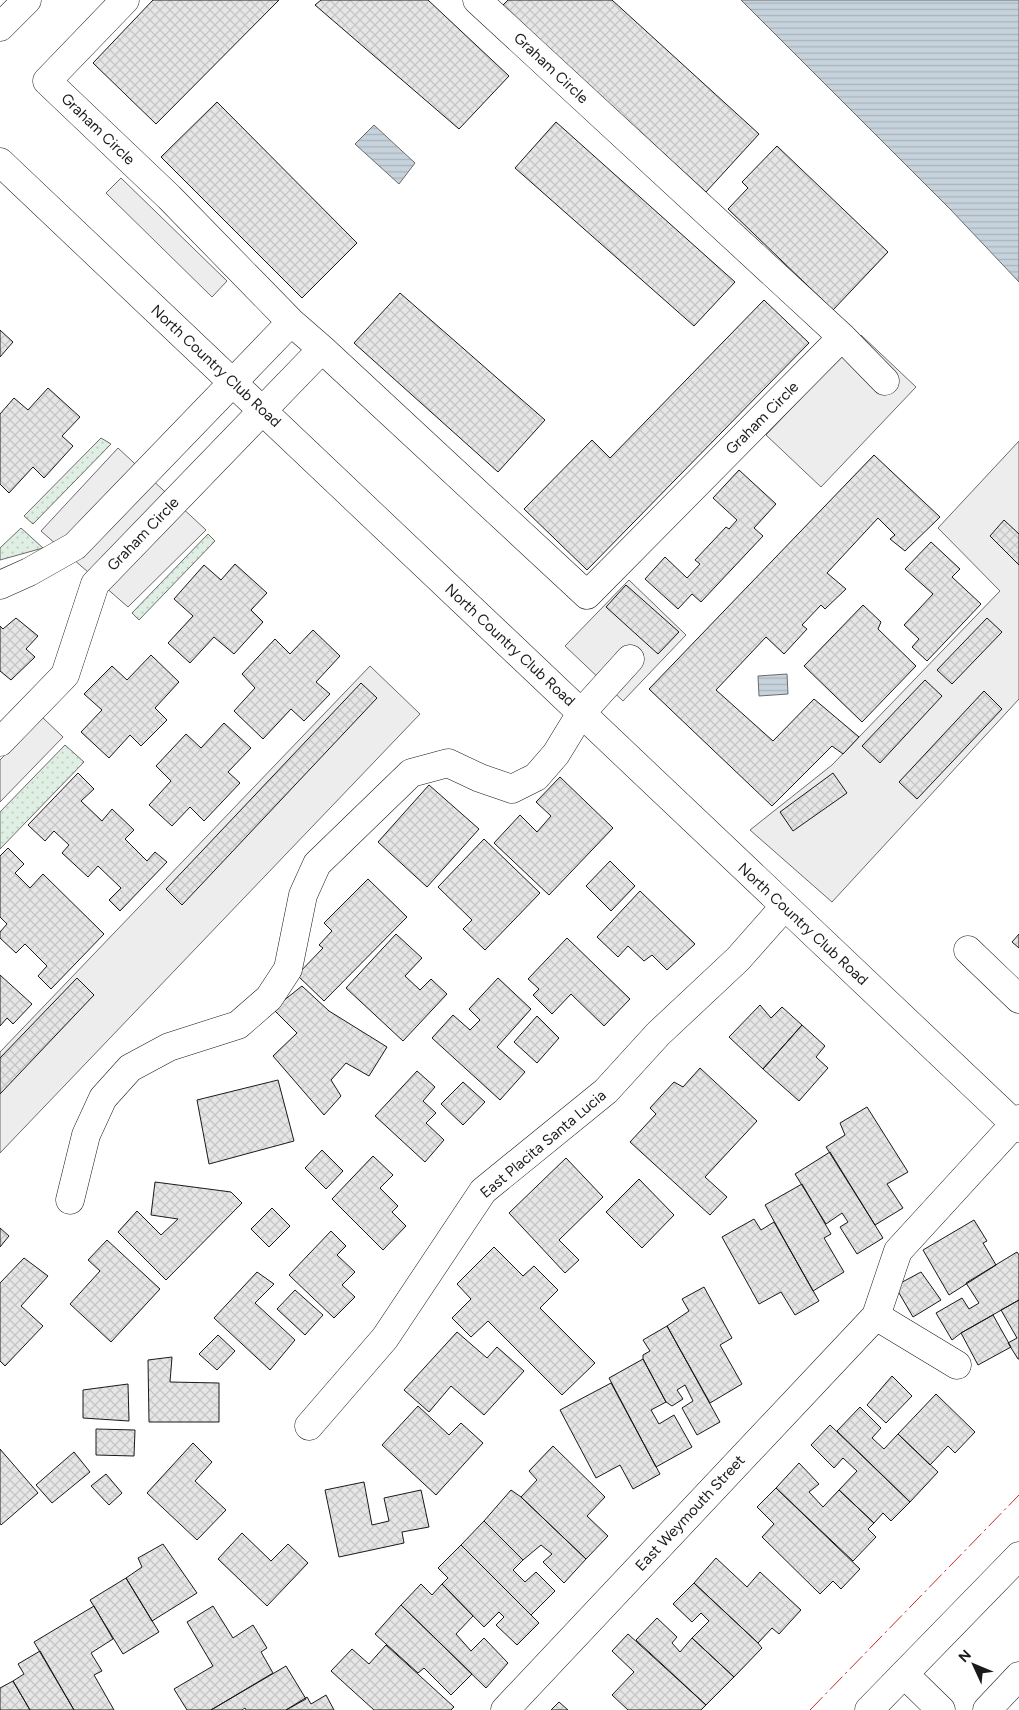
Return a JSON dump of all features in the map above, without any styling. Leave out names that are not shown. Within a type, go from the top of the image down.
[{"type":"street","points":[[0,27],[27,0]]},
{"type":"street","name":"Graham Circle","points":[[125,0],[47,80],[169,197],[291,322],[587,595],[842,338],[477,0]]},
{"type":"street","name":"North Country Club Road","points":[[0,162],[1017,1124]]},
{"type":"street","points":[[0,585],[29,572],[75,546],[291,322]]},
{"type":"street","points":[[842,338],[885,381]]},
{"type":"street","name":"Graham Circle","points":[[0,742],[65,675],[95,584],[322,349]]},
{"type":"street","points":[[70,1200],[86,1135],[103,1098],[130,1068],[169,1047],[238,1025],[269,998],[288,969],[303,895],[318,864],[411,773],[448,763],[480,778],[512,789],[536,777],[556,754],[581,713],[630,659]]},
{"type":"street","name":"East Placita Santa Lucia","points":[[309,1426],[385,1338],[483,1191],[606,1091],[658,1034],[738,959],[785,906]]},
{"type":"street","points":[[968,950],[1019,999]]},
{"type":"street","name":"East Weymouth Street","points":[[505,1710],[876,1316],[898,1250],[1017,1124]]},
{"type":"street","points":[[876,1316],[957,1365]]},
{"type":"street","points":[[869,1710],[1019,1556]]},
{"type":"street","points":[[904,1674],[941,1710]]},
{"type":"street","points":[[986,1710],[1019,1676]]},
{"type":"green space","points":[[101,438],[111,444],[33,524],[24,516]]},
{"type":"green space","points":[[21,528],[43,548],[0,560],[0,548]]},
{"type":"green space","points":[[208,534],[215,541],[139,620],[132,613]]},
{"type":"green space","points":[[65,745],[84,762],[0,849],[0,812]]},
{"type":"shaded area","points":[[741,0],[1019,0],[1019,282],[950,209]]},
{"type":"shaded area","points":[[374,125],[415,163],[399,184],[355,144]]},
{"type":"shaded area","points":[[121,178],[227,281],[212,297],[106,193]]},
{"type":"shaded area","points":[[861,335],[916,387],[821,487],[766,435]]},
{"type":"shaded area","points":[[1019,441],[1019,699],[832,902],[750,830],[832,765],[1000,591],[938,528]]},
{"type":"shaded area","points":[[118,448],[206,530],[128,607],[41,531]]},
{"type":"shaded area","points":[[629,580],[686,635],[623,701],[565,646]]},
{"type":"shaded area","points":[[370,666],[420,714],[0,1153],[0,1052]]},
{"type":"shaded area","points":[[787,674],[788,694],[759,696],[758,676]]},
{"type":"shaded area","points":[[42,717],[63,737],[0,802],[0,760]]},
{"type":"building","points":[[153,0],[279,0],[156,124],[93,63]]},
{"type":"building","points":[[321,0],[428,0],[509,76],[459,129],[315,5]]},
{"type":"building","points":[[508,0],[612,0],[759,134],[706,192],[502,6]]},
{"type":"building","points":[[217,102],[357,243],[302,298],[161,157]]},
{"type":"building","points":[[556,122],[735,282],[694,326],[515,168]]},
{"type":"building","points":[[777,146],[888,252],[833,310],[728,209],[748,188],[742,182]]},
{"type":"building","points":[[400,293],[545,420],[498,472],[354,343]]},
{"type":"building","points":[[764,300],[809,343],[587,570],[524,509],[592,440],[610,458]]},
{"type":"building","points":[[0,330],[13,342],[0,357]]},
{"type":"building","points":[[48,388],[80,417],[62,436],[73,446],[44,478],[33,467],[9,493],[0,484],[0,414],[14,398],[28,410]]},
{"type":"building","points":[[874,455],[940,517],[905,551],[890,539],[895,535],[878,518],[827,573],[846,589],[825,609],[821,605],[802,625],[807,629],[784,654],[766,637],[716,690],[773,741],[814,699],[859,737],[843,754],[832,746],[772,806],[649,689]]},
{"type":"building","points":[[739,470],[776,504],[754,528],[763,536],[701,602],[692,594],[678,609],[645,579],[665,557],[687,578],[700,564],[695,560],[726,527],[729,529],[737,520],[713,498]]},
{"type":"building","points":[[1004,520],[1019,534],[1019,565],[990,536]]},
{"type":"building","points":[[931,542],[960,569],[952,577],[981,604],[927,661],[912,647],[919,639],[904,625],[933,594],[905,569]]},
{"type":"building","points":[[235,564],[267,593],[251,610],[263,622],[234,654],[214,637],[190,663],[168,643],[193,616],[174,599],[204,565],[221,580]]},
{"type":"building","points":[[626,585],[679,632],[658,654],[606,607]]},
{"type":"building","points":[[863,605],[881,622],[878,629],[916,666],[862,722],[804,666]]},
{"type":"building","points":[[16,618],[38,636],[26,649],[35,657],[11,680],[0,671],[0,626],[3,629]]},
{"type":"building","points":[[987,618],[1002,632],[952,684],[937,670]]},
{"type":"building","points":[[313,630],[340,656],[316,682],[330,694],[304,721],[291,709],[263,739],[234,711],[255,688],[242,674],[275,639],[290,654]]},
{"type":"building","points":[[151,655],[179,682],[155,708],[167,720],[141,746],[130,735],[109,758],[81,732],[102,710],[84,694],[112,666],[127,680]]},
{"type":"building","points":[[925,680],[942,696],[880,763],[862,746]]},
{"type":"building","points":[[361,683],[377,698],[182,905],[166,889]]},
{"type":"building","points":[[984,691],[1002,709],[917,799],[899,782]]},
{"type":"building","points":[[224,723],[251,748],[228,772],[240,783],[204,821],[190,807],[172,826],[149,805],[171,781],[156,766],[186,734],[201,748]]},
{"type":"building","points":[[78,773],[94,789],[81,801],[102,821],[112,809],[134,830],[125,839],[147,861],[155,852],[167,862],[120,911],[109,900],[121,888],[98,866],[88,877],[62,853],[69,845],[54,831],[45,841],[28,825]]},
{"type":"building","points":[[833,773],[847,793],[793,831],[780,812]]},
{"type":"building","points":[[560,777],[613,828],[549,895],[494,843],[520,815],[537,832],[551,816],[536,802]]},
{"type":"building","points":[[429,785],[479,829],[427,887],[378,842]]},
{"type":"building","points":[[484,839],[540,893],[485,950],[463,929],[472,920],[438,887]]},
{"type":"building","points":[[8,848],[24,864],[15,873],[30,888],[43,874],[104,934],[51,989],[38,976],[47,966],[25,944],[16,953],[0,938],[0,932],[7,924],[0,917],[0,856]]},
{"type":"building","points":[[610,861],[635,886],[611,911],[586,886]]},
{"type":"building","points":[[368,879],[407,917],[324,1001],[297,975],[323,948],[319,945],[332,931],[324,923]]},
{"type":"building","points":[[640,891],[695,944],[667,970],[652,955],[644,961],[628,946],[618,957],[597,937]]},
{"type":"building","points":[[396,934],[422,958],[405,976],[420,990],[431,979],[447,994],[403,1041],[346,988]]},
{"type":"building","points":[[1019,934],[1019,948],[1012,942]]},
{"type":"building","points":[[567,938],[630,999],[604,1026],[571,994],[552,1014],[533,995],[539,989],[528,979]]},
{"type":"building","points":[[0,975],[32,1004],[13,1024],[7,1018],[0,1026]]},
{"type":"building","points":[[77,978],[94,995],[0,1094],[0,1058]]},
{"type":"building","points":[[498,978],[531,1009],[497,1047],[525,1072],[500,1100],[432,1038],[453,1015],[470,1030],[480,1020],[469,1009]]},
{"type":"building","points":[[302,986],[329,1011],[387,1047],[369,1076],[346,1063],[331,1080],[341,1096],[324,1115],[273,1056],[297,1033],[273,1009]]},
{"type":"building","points":[[760,1005],[771,1018],[782,1007],[802,1025],[763,1069],[729,1037]]},
{"type":"building","points":[[537,1016],[559,1038],[537,1063],[514,1042]]},
{"type":"building","points":[[802,1025],[825,1046],[816,1057],[828,1068],[799,1101],[763,1069]]},
{"type":"building","points":[[700,1068],[757,1121],[705,1177],[727,1197],[710,1215],[630,1142],[656,1114],[650,1108],[674,1082],[683,1087]]},
{"type":"building","points":[[417,1071],[435,1087],[423,1101],[436,1113],[426,1123],[444,1140],[425,1162],[375,1116]]},
{"type":"building","points":[[278,1080],[294,1141],[209,1164],[197,1100]]},
{"type":"building","points":[[463,1082],[485,1102],[463,1125],[441,1104]]},
{"type":"building","points":[[867,1107],[908,1172],[887,1184],[903,1208],[875,1225],[826,1147],[845,1135],[840,1123]]},
{"type":"building","points":[[322,1150],[343,1171],[326,1189],[305,1168]]},
{"type":"building","points":[[830,1152],[883,1238],[857,1254],[840,1227],[848,1222],[842,1213],[826,1224],[795,1174]]},
{"type":"building","points":[[373,1156],[393,1175],[380,1188],[398,1206],[392,1212],[406,1226],[383,1250],[332,1199]]},
{"type":"building","points":[[566,1158],[603,1197],[559,1240],[579,1260],[565,1273],[509,1213]]},
{"type":"building","points":[[639,1179],[674,1215],[642,1248],[606,1212]]},
{"type":"building","points":[[155,1182],[231,1192],[242,1203],[166,1280],[118,1232],[137,1211],[161,1235],[178,1219],[151,1215]]},
{"type":"building","points":[[802,1184],[831,1234],[824,1238],[844,1272],[813,1291],[765,1205]]},
{"type":"building","points":[[272,1208],[290,1226],[269,1247],[251,1229]]},
{"type":"building","points":[[754,1219],[761,1230],[774,1222],[819,1301],[795,1315],[781,1292],[759,1304],[722,1237]]},
{"type":"building","points":[[974,1220],[987,1241],[983,1243],[996,1265],[949,1295],[923,1250]]},
{"type":"building","points":[[0,1228],[9,1236],[0,1247]]},
{"type":"building","points":[[331,1231],[346,1246],[337,1255],[355,1272],[342,1285],[355,1297],[334,1318],[289,1275]]},
{"type":"building","points":[[107,1240],[160,1289],[111,1342],[70,1304],[100,1271],[88,1260]]},
{"type":"building","points":[[494,1247],[523,1276],[534,1266],[558,1290],[540,1308],[595,1363],[562,1395],[488,1321],[471,1337],[452,1318],[471,1299],[457,1284]]},
{"type":"building","points":[[1017,1252],[1019,1255],[1019,1300],[952,1340],[936,1313],[962,1298],[969,1309],[979,1303],[966,1283]]},
{"type":"building","points":[[24,1258],[48,1276],[21,1306],[43,1326],[5,1366],[0,1361],[0,1283]]},
{"type":"building","points":[[257,1272],[274,1284],[255,1303],[295,1340],[270,1370],[214,1318]]},
{"type":"building","points":[[921,1272],[941,1300],[913,1317],[895,1286]]},
{"type":"building","points":[[704,1287],[732,1338],[720,1345],[742,1384],[710,1403],[667,1326],[689,1311],[682,1299]]},
{"type":"building","points":[[295,1290],[323,1315],[305,1335],[277,1309]]},
{"type":"building","points":[[1019,1300],[1018,1359],[1008,1343],[1017,1338],[1001,1310]]},
{"type":"building","points":[[993,1315],[1011,1347],[978,1365],[961,1333]]},
{"type":"building","points":[[667,1326],[720,1422],[697,1435],[682,1408],[693,1401],[685,1385],[677,1390],[683,1399],[672,1406],[666,1402],[643,1359],[643,1355],[650,1351],[643,1340]]},
{"type":"building","points":[[457,1332],[487,1358],[497,1347],[524,1371],[484,1415],[451,1386],[429,1412],[404,1390]]},
{"type":"building","points":[[218,1335],[235,1351],[217,1370],[199,1354]]},
{"type":"building","points":[[172,1357],[170,1382],[219,1383],[219,1422],[149,1422],[148,1360]]},
{"type":"building","points":[[643,1359],[666,1402],[651,1410],[659,1424],[674,1415],[692,1447],[656,1467],[609,1378]]},
{"type":"building","points":[[892,1376],[912,1396],[886,1423],[867,1405]]},
{"type":"building","points":[[611,1383],[660,1474],[633,1489],[620,1465],[596,1478],[560,1410]]},
{"type":"building","points":[[128,1384],[129,1421],[83,1418],[83,1390]]},
{"type":"building","points":[[936,1394],[975,1432],[955,1453],[948,1446],[930,1465],[898,1434]]},
{"type":"building","points":[[418,1406],[449,1435],[461,1423],[483,1443],[436,1495],[382,1445]]},
{"type":"building","points":[[860,1407],[881,1428],[872,1438],[884,1449],[898,1434],[938,1472],[910,1502],[837,1431]]},
{"type":"building","points":[[830,1425],[910,1502],[891,1521],[883,1513],[874,1523],[839,1490],[857,1471],[843,1458],[834,1468],[811,1445]]},
{"type":"building","points":[[96,1429],[135,1430],[134,1456],[96,1455]]},
{"type":"building","points":[[193,1443],[212,1462],[195,1481],[226,1510],[197,1540],[147,1493]]},
{"type":"building","points":[[553,1446],[605,1497],[587,1516],[608,1536],[586,1559],[521,1497],[537,1480],[529,1471]]},
{"type":"building","points":[[0,1449],[38,1493],[1,1525],[0,1523]]},
{"type":"building","points":[[74,1452],[90,1472],[52,1503],[36,1485]]},
{"type":"building","points":[[799,1463],[819,1484],[809,1492],[823,1507],[839,1490],[874,1523],[868,1529],[876,1537],[853,1561],[776,1488]]},
{"type":"building","points":[[106,1474],[122,1493],[109,1505],[91,1486]]},
{"type":"building","points":[[364,1482],[372,1525],[389,1521],[384,1498],[421,1490],[429,1527],[402,1532],[404,1543],[339,1557],[325,1490]]},
{"type":"building","points":[[776,1488],[860,1569],[841,1589],[833,1581],[820,1594],[762,1537],[774,1524],[757,1507]]},
{"type":"building","points":[[511,1490],[521,1497],[586,1559],[564,1583],[543,1562],[552,1554],[541,1545],[523,1560],[484,1521]]},
{"type":"building","points":[[484,1521],[523,1560],[513,1570],[525,1582],[536,1572],[555,1591],[531,1615],[461,1545]]},
{"type":"building","points":[[242,1533],[271,1561],[288,1544],[308,1563],[267,1606],[218,1559]]},
{"type":"building","points":[[163,1544],[197,1593],[152,1621],[126,1578],[142,1567],[138,1558]]},
{"type":"building","points":[[461,1545],[539,1623],[517,1645],[496,1625],[504,1617],[499,1612],[484,1627],[442,1584],[448,1578],[438,1568]]},
{"type":"building","points":[[716,1558],[747,1587],[760,1572],[801,1610],[779,1634],[772,1628],[758,1643],[694,1583]]},
{"type":"building","points":[[126,1578],[159,1632],[123,1654],[90,1600]]},
{"type":"building","points":[[694,1583],[762,1648],[734,1677],[692,1638],[709,1621],[701,1613],[692,1622],[673,1604]]},
{"type":"building","points":[[421,1584],[432,1595],[442,1584],[473,1616],[456,1634],[471,1651],[484,1638],[508,1663],[486,1688],[401,1605]]},
{"type":"building","points":[[401,1605],[472,1674],[451,1695],[424,1668],[418,1673],[375,1634]]},
{"type":"building","points":[[94,1606],[113,1639],[91,1653],[102,1671],[94,1675],[114,1710],[74,1710],[34,1642]]},
{"type":"building","points":[[213,1606],[233,1638],[253,1625],[267,1648],[261,1652],[273,1673],[211,1710],[187,1710],[174,1689],[213,1666],[187,1622]]},
{"type":"building","points":[[657,1618],[677,1637],[672,1643],[680,1652],[692,1638],[734,1677],[706,1705],[636,1640]]},
{"type":"building","points":[[628,1634],[706,1705],[701,1710],[628,1710],[612,1695],[634,1672],[612,1651]]},
{"type":"building","points":[[386,1645],[454,1707],[451,1710],[374,1710],[331,1671],[352,1649],[369,1664]]},
{"type":"building","points":[[40,1651],[74,1710],[30,1710],[13,1681],[24,1674],[18,1664]]},
{"type":"building","points":[[286,1666],[306,1699],[286,1710],[246,1710],[245,1708],[242,1710],[211,1710]]},
{"type":"building","points":[[13,1681],[30,1710],[0,1710],[0,1688]]},
{"type":"building","points":[[326,1695],[334,1710],[286,1710],[307,1697],[311,1704]]},
{"type":"building","points":[[559,1702],[568,1710],[551,1710]]},
{"type":"power","points":[[810,1710],[1019,1495]]}]
